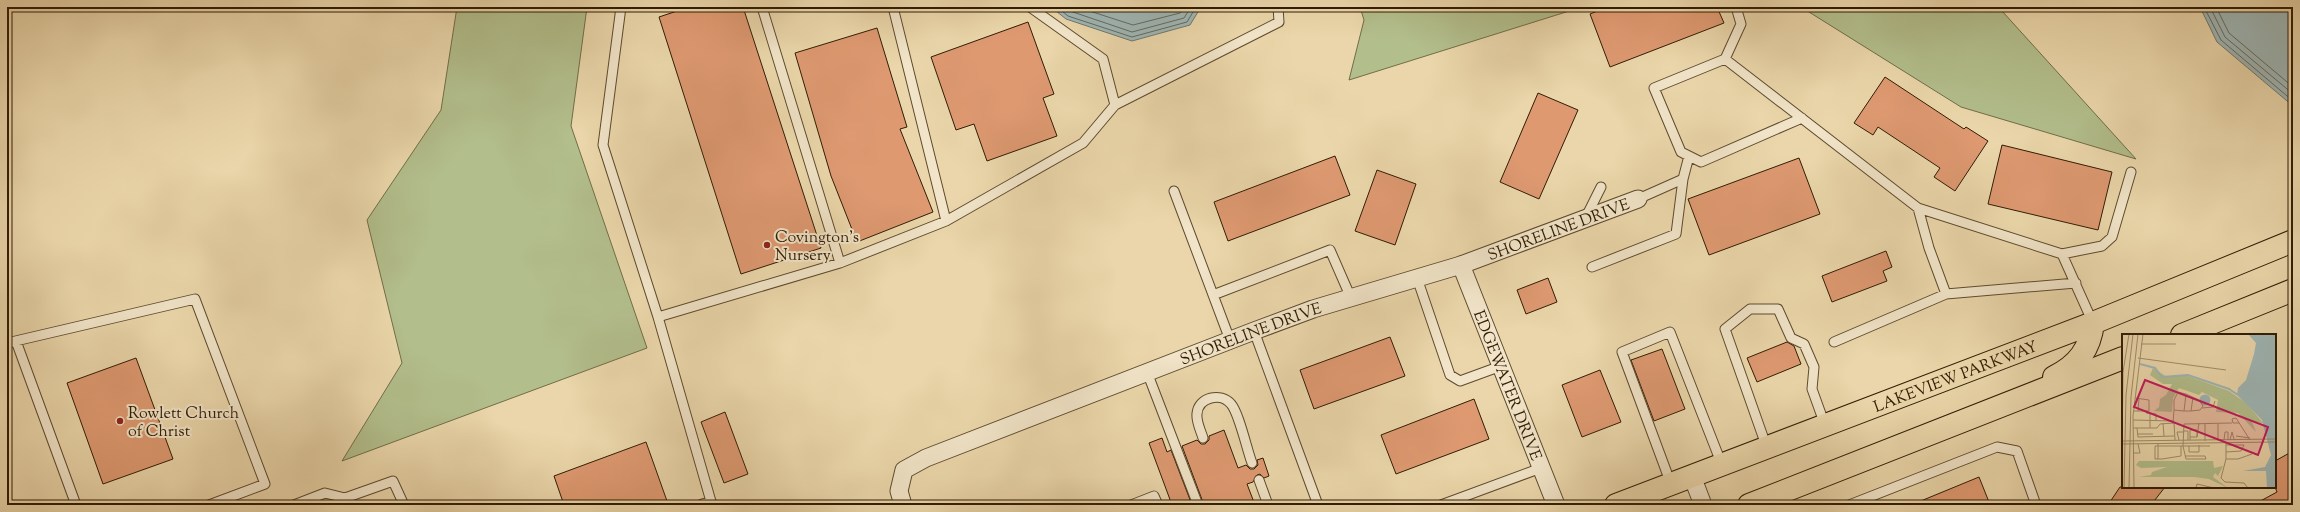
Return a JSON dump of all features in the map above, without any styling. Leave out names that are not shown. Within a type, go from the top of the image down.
[{"type":"main road","name":"LAKEVIEW PARKWAY","points":[[1616,505],[2093,323],[2293,241]]},
{"type":"main road","points":[[2184,334],[2293,290]]},
{"type":"main road","points":[[1986,412],[2057,375],[2081,357],[2091,340],[2093,323]]},
{"type":"main road","points":[[1749,505],[2122,358]]},
{"type":"street","name":"SHORELINE DRIVE","points":[[903,505],[899,491],[904,470],[920,461],[1254,331],[1351,298],[1461,265],[1638,199]]},
{"type":"street","name":"EDGEWATER DRIVE","points":[[1461,265],[1556,505]]},
{"type":"street","points":[[1692,476],[1703,505]]},
{"type":"lane","points":[[621,7],[603,145],[658,317],[711,503],[700,505]]},
{"type":"lane","points":[[762,7],[840,263]]},
{"type":"lane","points":[[893,7],[946,221]]},
{"type":"lane","points":[[1030,7],[1103,59],[1115,105]]},
{"type":"lane","points":[[658,317],[840,263],[946,221],[1083,143],[1115,105],[1279,22],[1278,7]]},
{"type":"lane","points":[[1736,7],[1742,24],[1725,59],[1654,88],[1681,152],[1701,162],[1802,118]]},
{"type":"lane","points":[[1725,59],[1918,208],[2062,254],[2102,246],[2112,237],[2131,172]]},
{"type":"lane","points":[[1592,268],[1676,234],[1683,179],[1689,156]]},
{"type":"lane","points":[[1638,199],[1683,179]]},
{"type":"lane","points":[[1586,219],[1601,188]]},
{"type":"lane","points":[[1174,191],[1230,340]]},
{"type":"lane","points":[[1918,208],[1928,248],[1946,294]]},
{"type":"lane","points":[[1213,295],[1330,250],[1351,298]]},
{"type":"lane","points":[[2062,254],[2093,323]]},
{"type":"lane","points":[[1417,278],[1450,375],[1460,381],[1501,366]]},
{"type":"lane","points":[[1834,342],[1946,294],[2076,283]]},
{"type":"lane","points":[[76,505],[12,342],[195,299],[265,484],[209,505]]},
{"type":"lane","points":[[1767,448],[1725,329],[1750,309],[1778,309],[1791,338],[1804,344],[1814,367],[1812,389],[1825,425]]},
{"type":"lane","points":[[1254,331],[1318,505]]},
{"type":"lane","points":[[1671,484],[1622,352],[1670,332],[1722,465]]},
{"type":"lane","points":[[1147,372],[1198,505]]},
{"type":"lane","points":[[1203,438],[1197,415],[1199,406],[1205,400],[1214,397],[1224,398],[1232,405],[1252,462]]},
{"type":"lane","points":[[1849,505],[1997,447],[2017,451],[2036,505]]},
{"type":"lane","points":[[1442,505],[1541,468]]},
{"type":"lane","points":[[1258,480],[1268,505]]},
{"type":"lane","points":[[294,505],[325,493],[347,501],[394,481],[404,505]]},
{"type":"lane","points":[[1131,505],[1154,496],[1158,505]]},
{"type":"green space","points":[[457,7],[587,7],[571,126],[647,348],[342,461],[402,363],[367,220],[441,110]]},
{"type":"green space","points":[[1360,7],[1582,7],[1349,80],[1364,20]]},
{"type":"green space","points":[[1801,7],[2023,7],[2002,11],[2136,159],[1961,107]]},
{"type":"water","points":[[1051,7],[1201,7],[1190,25],[1132,41],[1066,19]]},
{"type":"water","points":[[2200,7],[2293,7],[2293,106],[2217,42]]},
{"type":"building","points":[[689,7],[743,7],[821,248],[741,274],[659,17]]},
{"type":"building","points":[[1607,7],[1717,7],[1724,23],[1610,67],[1590,14]]},
{"type":"building","points":[[1028,22],[1054,94],[1043,98],[1057,136],[987,161],[974,124],[956,130],[931,57]]},
{"type":"building","points":[[877,28],[907,127],[900,129],[933,212],[857,242],[831,176],[795,53]]},
{"type":"building","points":[[1885,77],[1964,129],[1966,127],[1988,141],[1955,191],[1934,177],[1940,168],[1878,127],[1873,135],[1854,123]]},
{"type":"building","points":[[1538,93],[1578,110],[1539,199],[1500,182]]},
{"type":"building","points":[[2002,145],[2112,172],[2098,230],[1988,204]]},
{"type":"building","points":[[1335,156],[1350,195],[1228,241],[1214,202]]},
{"type":"building","points":[[1799,158],[1820,214],[1709,255],[1688,199]]},
{"type":"building","points":[[1377,170],[1416,184],[1395,245],[1355,231]]},
{"type":"building","points":[[1886,251],[1892,267],[1883,271],[1887,281],[1832,302],[1822,276]]},
{"type":"building","points":[[1548,278],[1557,302],[1526,314],[1517,290]]},
{"type":"building","points":[[1390,337],[1405,376],[1314,409],[1300,370]]},
{"type":"building","points":[[1787,342],[1794,346],[1801,364],[1757,382],[1747,358]]},
{"type":"building","points":[[1662,349],[1685,409],[1654,421],[1631,360]]},
{"type":"building","name":"Rowlett Church of Christ","points":[[136,358],[173,459],[103,484],[67,383]]},
{"type":"building","points":[[1600,370],[1621,422],[1582,437],[1562,385]]},
{"type":"building","points":[[1474,399],[1489,439],[1396,474],[1381,435]]},
{"type":"building","points":[[725,412],[748,474],[724,483],[701,422]]},
{"type":"building","points":[[1224,430],[1238,468],[1246,465],[1250,469],[1254,469],[1258,465],[1257,460],[1263,458],[1269,476],[1264,478],[1260,474],[1257,475],[1253,482],[1247,484],[1255,505],[1204,505],[1182,446],[1197,440],[1201,444],[1205,444],[1209,440],[1209,436]]},
{"type":"building","points":[[1162,438],[1167,452],[1171,450],[1192,505],[1172,505],[1149,443]]},
{"type":"building","points":[[646,442],[667,501],[655,505],[564,505],[554,476]]},
{"type":"building","points":[[2293,451],[2293,505],[2253,505],[2277,492],[2275,488],[2276,460]]},
{"type":"building","points":[[1979,477],[1989,502],[1980,505],[1911,505]]},
{"type":"building","points":[[2120,487],[2164,488],[2151,505],[2108,505]]},
{"type":"place","name":"Covington's Nursery","points":[[767,245]]},
{"type":"place","name":"Rowlett Church of Christ","points":[[120,421]]}]
